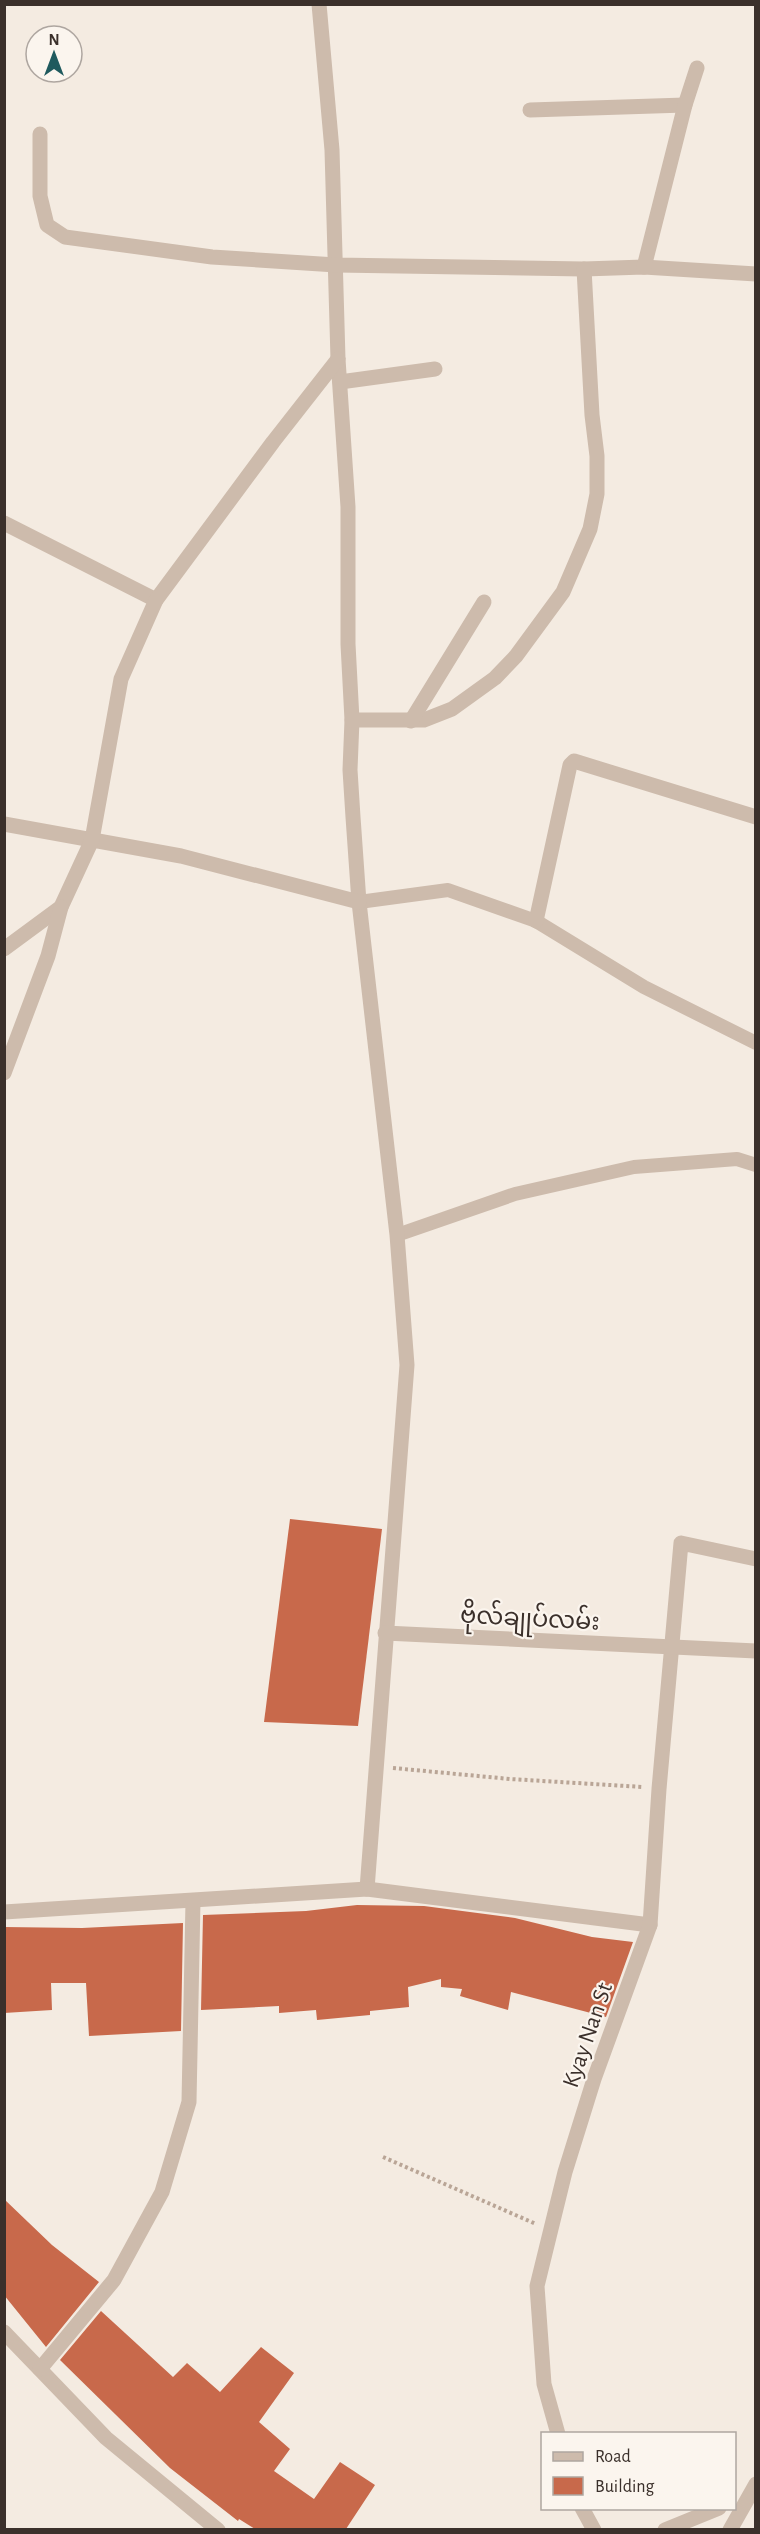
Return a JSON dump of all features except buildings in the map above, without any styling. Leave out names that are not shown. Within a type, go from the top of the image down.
[{"type":"street","points":[[319,4],[332,150],[338,359],[348,507],[348,644],[352,720],[350,770],[359,902],[397,1235],[407,1365],[367,1889]]},
{"type":"street","points":[[644,267],[685,105],[697,68]]},
{"type":"street","points":[[530,110],[685,105]]},
{"type":"street","points":[[40,134],[40,196],[46,225],[65,237],[212,257],[336,265],[584,269],[644,267],[756,274]]},
{"type":"street","points":[[352,720],[411,721],[431,718],[452,709],[495,678],[516,657],[563,592],[590,529],[597,494],[597,456],[592,415],[584,269]]},
{"type":"street","points":[[4,1073],[48,956],[61,907],[92,840],[121,679],[156,600],[273,442],[338,359]]},
{"type":"street","points":[[340,382],[435,369]]},
{"type":"street","points":[[4,523],[156,600]]},
{"type":"street","points":[[411,721],[484,602]]},
{"type":"street","points":[[536,921],[570,765],[574,761],[756,817]]},
{"type":"street","points":[[4,824],[181,856],[359,902],[448,890],[536,921],[644,987],[756,1043]]},
{"type":"street","points":[[4,949],[61,907]]},
{"type":"street","points":[[397,1235],[515,1194],[634,1167],[737,1159],[756,1165]]},
{"type":"street","name":"Kyay Nan St","points":[[558,2432],[544,2384],[537,2286],[565,2172],[594,2079],[650,1925],[659,1789],[681,1543],[756,1559]]},
{"type":"street","name":"ဗိုလ်ချုပ်လမ်း","points":[[385,1633],[756,1651]]},
{"type":"street","points":[[4,1912],[367,1889],[650,1925]]},
{"type":"street","points":[[40,2369],[114,2280],[162,2192],[189,2102],[193,1901]]},
{"type":"street","points":[[4,2332],[106,2438],[218,2529]]},
{"type":"street","points":[[730,2529],[741,2500],[756,2484]]},
{"type":"street","points":[[583,2510],[594,2529]]},
{"type":"street","points":[[665,2529],[714,2510]]},
{"type":"path","points":[[377,1766],[510,1779],[659,1789]]},
{"type":"path","points":[[383,2157],[550,2231]]}]
